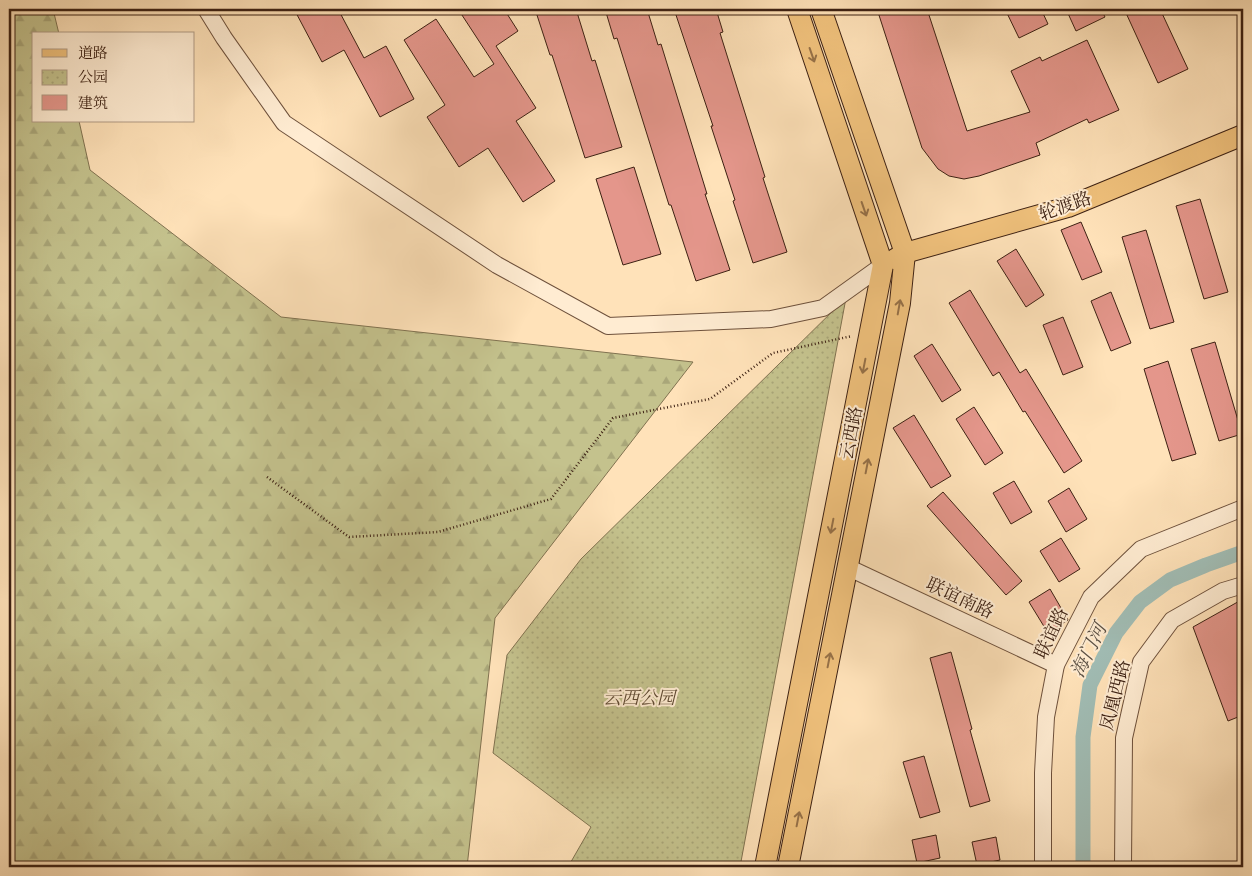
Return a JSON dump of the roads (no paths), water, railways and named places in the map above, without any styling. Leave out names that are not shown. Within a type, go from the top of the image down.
[{"type":"main road","name":"云西路","points":[[766,867],[883,265],[797,9]]},
{"type":"main road","name":"云西路","points":[[788,867],[900,303],[905,253],[821,9]]},
{"type":"main road","name":"轮渡路","points":[[883,265],[905,253],[1068,207],[1243,135]]},
{"type":"street","points":[[206,9],[224,38],[284,123],[497,265],[608,326],[771,318],[823,308],[883,265]]},
{"type":"street","name":"联谊路","points":[[1044,867],[1043,773],[1046,717],[1056,665],[1091,597],[1141,549],[1243,508]]},
{"type":"street","name":"联谊南路","points":[[847,567],[1056,665]]},
{"type":"street","name":"凤凰西路","points":[[1123,867],[1124,738],[1141,662],[1172,620],[1223,591],[1243,585]]},
{"type":"waterway","name":"海门河","points":[[1083,867],[1083,737],[1090,685],[1116,633],[1140,602],[1170,580],[1243,552]]},
{"type":"park label","name":"云西公园","points":[[639,698]]}]
